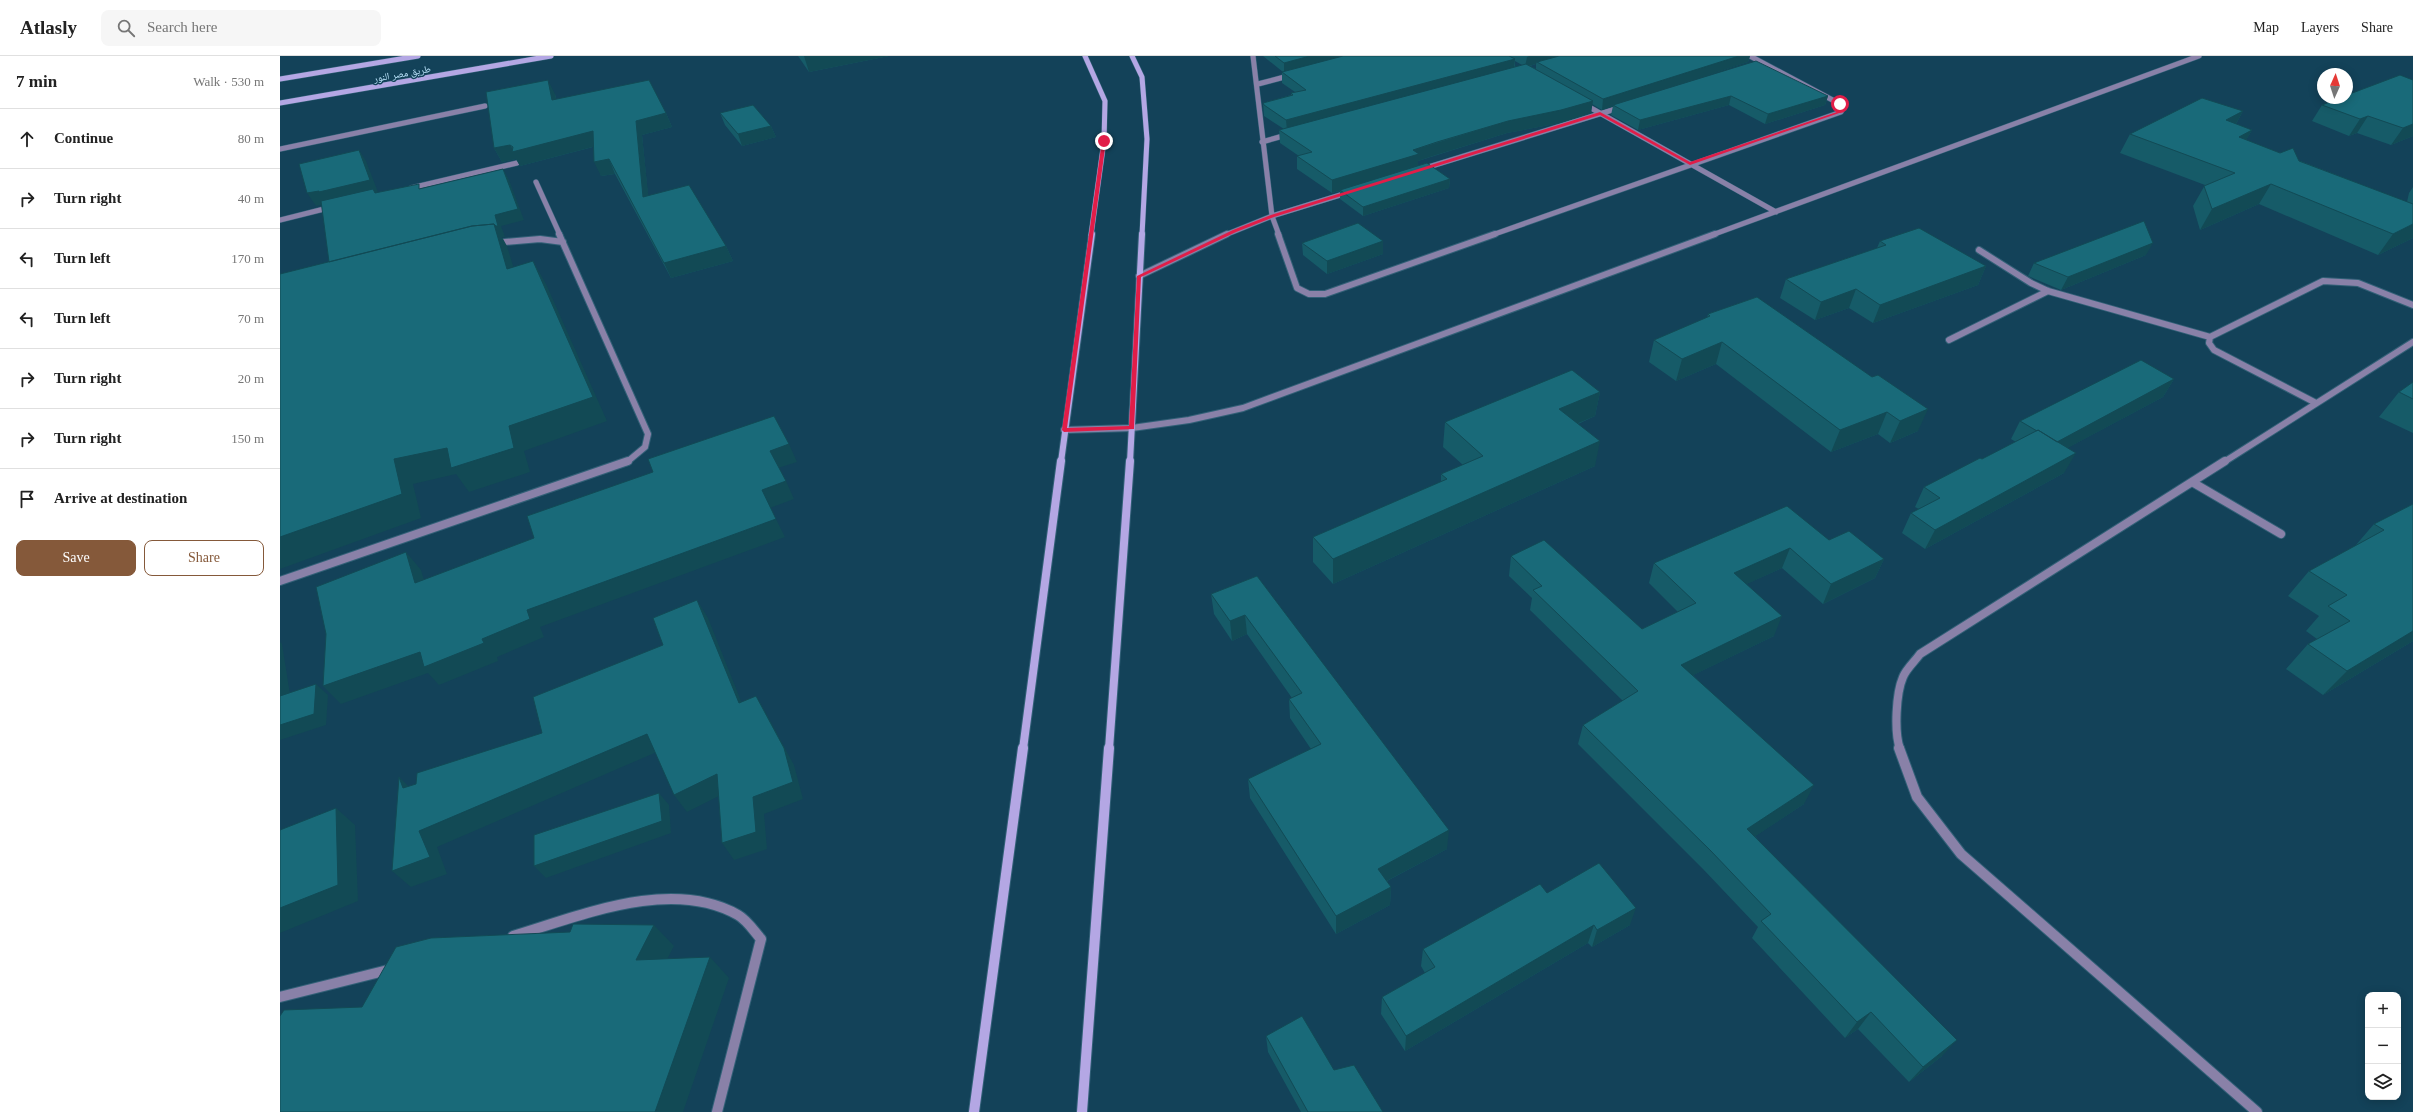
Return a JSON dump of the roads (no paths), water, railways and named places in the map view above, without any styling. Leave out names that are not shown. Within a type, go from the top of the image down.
[{"type":"street","name":"طريق مصر النور","points":[[280,80],[418,56]]},
{"type":"street","name":"طريق مصر النور","points":[[280,103],[551,56]]},
{"type":"street","points":[[974,1112],[1064,430],[1104,141],[1105,100],[1085,56]]},
{"type":"street","points":[[1082,1112],[1132,428],[1146,139],[1142,77],[1132,56]]},
{"type":"street","points":[[1253,56],[1258,84],[1262,142],[1272,216],[1297,288],[1309,294],[1325,294],[1841,112],[1843,108],[1840,104],[1750,56]]},
{"type":"street","points":[[1064,430],[1132,428],[1189,420],[1243,408],[2198,56]]},
{"type":"street","points":[[1757,66],[1765,63]]},
{"type":"street","points":[[1258,84],[1296,74]]},
{"type":"street","points":[[1573,98],[1776,212]]},
{"type":"street","points":[[1417,171],[1630,104]]},
{"type":"street","points":[[280,149],[486,106]]},
{"type":"street","points":[[1262,142],[1299,132]]},
{"type":"street","points":[[402,190],[517,163]]},
{"type":"street","points":[[280,581],[626,462],[645,448],[649,440],[648,434],[536,182]]},
{"type":"street","points":[[1139,276],[1234,231],[1272,216],[1356,190]]},
{"type":"street","points":[[280,220],[341,205]]},
{"type":"street","points":[[485,244],[521,239],[540,239],[563,242]]},
{"type":"street","points":[[1979,250],[2031,283],[2048,291],[2210,337],[2323,281],[2333,280],[2358,283],[2413,306]]},
{"type":"street","points":[[1949,340],[2048,291]]},
{"type":"street","points":[[2210,337],[2209,343],[2219,353],[2316,403]]},
{"type":"street","points":[[2257,1112],[1961,854],[1917,796],[1897,741],[1898,692],[1903,675],[1920,654],[2413,342]]},
{"type":"street","points":[[2192,482],[2281,534]]},
{"type":"street","points":[[502,940],[628,904],[670,897],[708,902],[739,916],[761,940],[716,1112]]},
{"type":"street","points":[[280,997],[404,966]]}]
